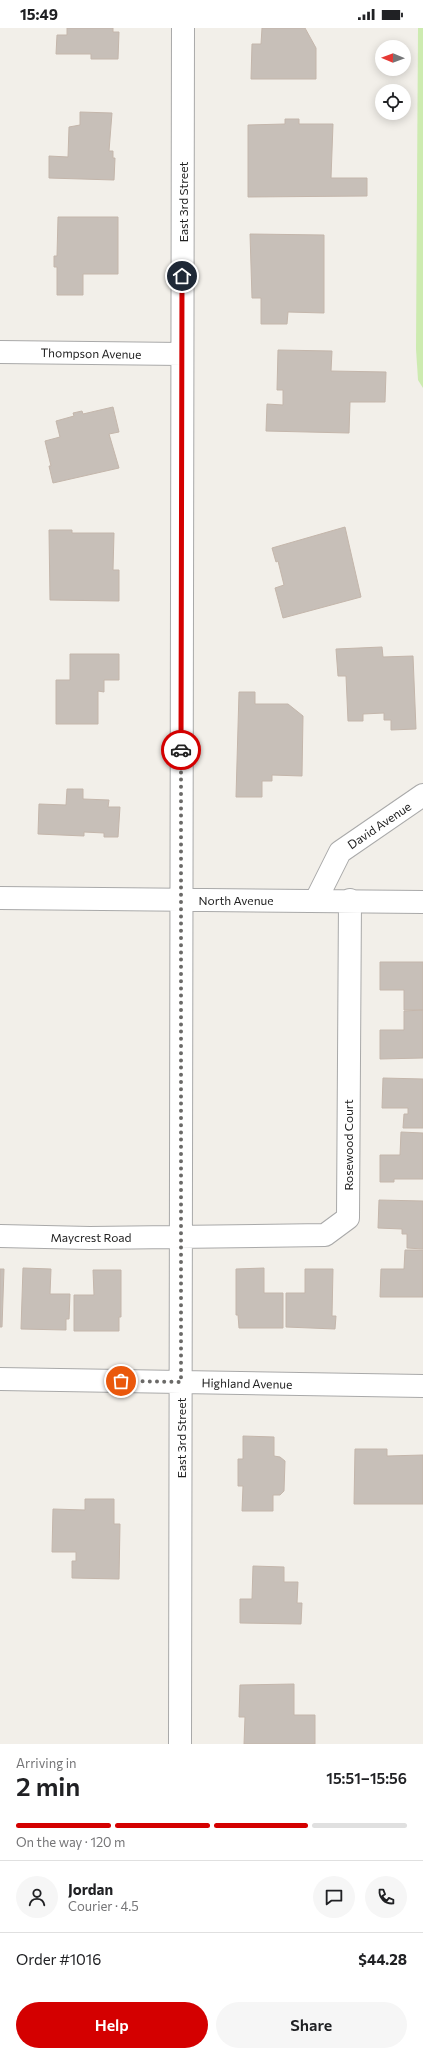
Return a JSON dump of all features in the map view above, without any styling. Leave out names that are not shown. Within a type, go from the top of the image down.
[{"type":"street","name":"East 3rd Street","points":[[180,1744],[183,28]]},
{"type":"street","name":"Thompson Avenue","points":[[0,352],[182,354]]},
{"type":"street","name":"David Avenue","points":[[316,900],[340,852],[423,795]]},
{"type":"street","name":"North Avenue","points":[[0,898],[182,901],[350,900],[423,902]]},
{"type":"street","name":"Rosewood Court","points":[[181,1237],[325,1235],[348,1218],[350,900]]},
{"type":"street","name":"Maycrest Road","points":[[0,1236],[181,1237]]},
{"type":"street","name":"Highland Avenue","points":[[0,1379],[423,1386]]},
{"type":"green space","points":[[418,28],[423,28],[423,388],[418,380],[416,349]]},
{"type":"building","points":[[67,28],[113,28],[113,32],[119,32],[118,59],[91,59],[91,54],[56,54],[57,35],[67,35]]},
{"type":"building","points":[[262,28],[305,28],[316,48],[316,79],[251,79],[252,44],[261,44]]},
{"type":"building","points":[[80,112],[112,113],[109,151],[113,151],[113,158],[115,158],[114,180],[49,178],[49,156],[68,157],[69,127],[80,125]]},
{"type":"building","points":[[285,119],[299,119],[299,124],[333,124],[331,178],[367,178],[367,196],[248,197],[248,125],[285,124]]},
{"type":"building","points":[[58,217],[118,217],[118,274],[83,274],[83,295],[57,295],[57,267],[54,267],[54,256],[57,256]]},
{"type":"building","points":[[250,234],[324,235],[324,313],[288,312],[287,324],[261,324],[261,298],[252,298]]},
{"type":"building","points":[[278,350],[332,351],[331,371],[386,372],[385,402],[350,402],[349,433],[266,431],[267,404],[283,405],[283,390],[277,390]]},
{"type":"building","points":[[113,407],[119,432],[109,434],[119,468],[53,483],[49,466],[51,466],[45,441],[60,437],[56,421],[74,416],[73,413],[82,411],[83,414]]},
{"type":"building","points":[[345,527],[361,597],[283,618],[275,588],[284,585],[278,561],[276,562],[272,548]]},
{"type":"building","points":[[49,530],[72,530],[72,533],[114,533],[113,570],[119,570],[119,601],[50,600]]},
{"type":"building","points":[[382,647],[383,657],[413,656],[416,729],[391,730],[391,720],[384,720],[384,713],[363,714],[363,721],[348,721],[346,676],[338,676],[336,649]]},
{"type":"building","points":[[70,654],[119,654],[119,680],[104,680],[104,692],[98,691],[98,724],[56,724],[56,680],[70,680]]},
{"type":"building","points":[[239,692],[255,692],[255,704],[288,704],[303,716],[302,776],[272,775],[272,781],[262,781],[262,797],[236,797]]},
{"type":"building","points":[[67,789],[83,789],[83,799],[109,800],[108,807],[120,807],[118,837],[104,837],[104,833],[84,832],[84,836],[38,834],[39,804],[66,805]]},
{"type":"building","points":[[380,962],[423,962],[423,1010],[404,1010],[404,990],[380,990]]},
{"type":"building","points":[[423,1010],[423,1058],[380,1059],[380,1030],[404,1030],[404,1011]]},
{"type":"building","points":[[383,1078],[423,1079],[423,1128],[403,1128],[404,1114],[408,1114],[408,1108],[382,1108]]},
{"type":"building","points":[[401,1132],[423,1133],[423,1179],[394,1179],[394,1182],[380,1182],[380,1155],[400,1155]]},
{"type":"building","points":[[379,1200],[423,1201],[423,1249],[407,1248],[407,1234],[402,1234],[402,1229],[378,1228]]},
{"type":"building","points":[[405,1250],[423,1250],[423,1297],[380,1297],[381,1269],[404,1269]]},
{"type":"building","points":[[23,1268],[51,1269],[50,1294],[70,1294],[69,1319],[66,1319],[66,1330],[21,1329]]},
{"type":"building","points":[[264,1268],[264,1293],[283,1293],[283,1328],[239,1328],[238,1315],[236,1315],[236,1269]]},
{"type":"building","points":[[0,1269],[4,1269],[2,1327],[0,1327]]},
{"type":"building","points":[[305,1269],[333,1269],[332,1316],[336,1316],[335,1329],[286,1327],[286,1293],[305,1293]]},
{"type":"building","points":[[93,1270],[121,1270],[121,1317],[119,1317],[119,1331],[74,1331],[74,1295],[94,1295]]},
{"type":"building","points":[[243,1436],[274,1437],[274,1456],[280,1457],[285,1461],[284,1491],[280,1495],[273,1495],[273,1511],[242,1511],[243,1486],[238,1486],[238,1459],[243,1459]]},
{"type":"building","points":[[355,1449],[387,1449],[387,1456],[423,1455],[423,1504],[354,1504]]},
{"type":"building","points":[[85,1499],[114,1499],[114,1524],[120,1524],[119,1579],[72,1578],[72,1561],[76,1561],[76,1552],[52,1552],[53,1509],[85,1510]]},
{"type":"building","points":[[253,1566],[284,1567],[284,1582],[298,1582],[297,1603],[302,1603],[301,1624],[240,1623],[240,1599],[252,1599]]},
{"type":"building","points":[[294,1684],[294,1715],[315,1715],[315,1744],[244,1744],[245,1717],[239,1717],[240,1685]]},
{"type":"way so far","points":[[121,1381],[181,1382],[181,750]]},
{"type":"route","points":[[181,750],[182,276]]}]
